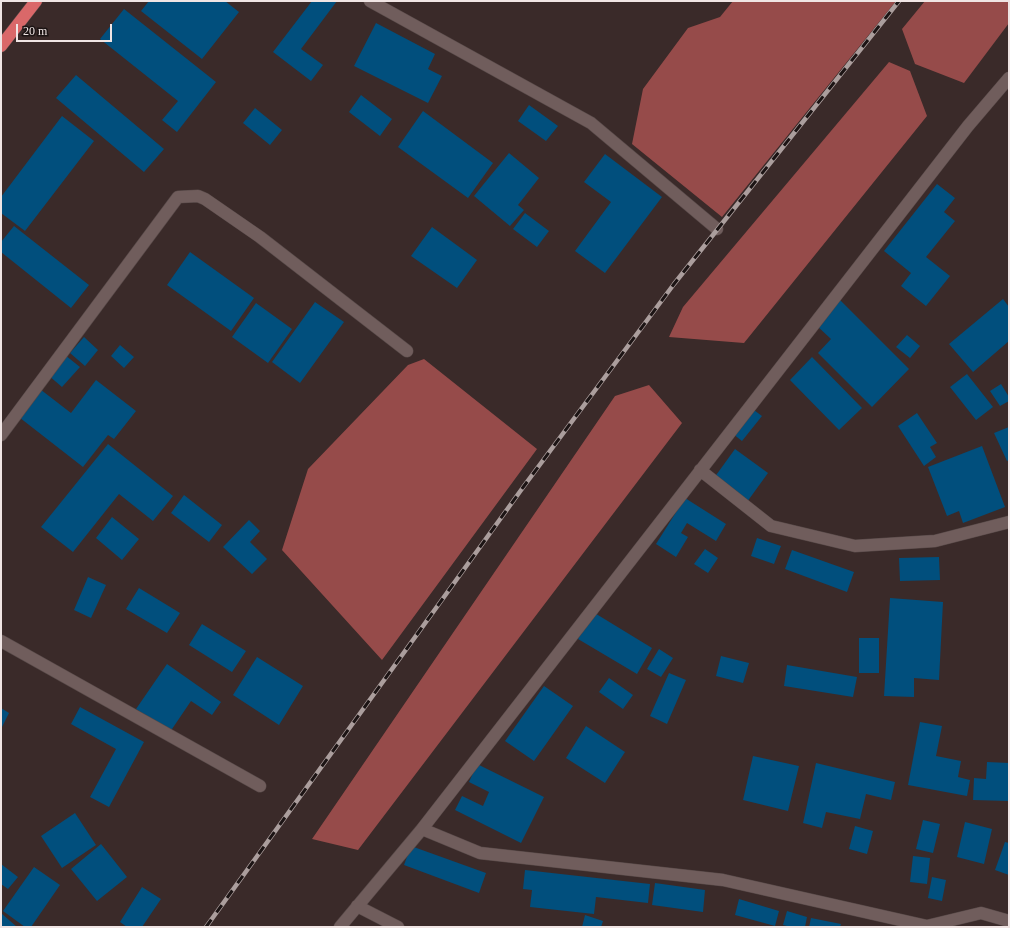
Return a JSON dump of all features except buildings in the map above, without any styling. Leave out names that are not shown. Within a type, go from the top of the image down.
[{"type":"highway","points":[[1,46],[36,1]]},
{"type":"street","points":[[370,1],[591,123],[717,229]]},
{"type":"street","points":[[340,927],[422,829],[968,126],[1009,78]]},
{"type":"street","points":[[1,435],[178,197],[198,196],[205,198],[260,237],[407,352]]},
{"type":"street","points":[[700,470],[771,526],[855,546],[935,541],[1009,522]]},
{"type":"street","points":[[1,641],[260,786]]},
{"type":"street","points":[[422,829],[480,853],[723,880],[927,926],[981,914],[1009,921]]},
{"type":"street","points":[[357,906],[398,927]]},
{"type":"shaded area","points":[[733,1],[896,1],[722,217],[632,144],[643,89],[688,28],[720,17]]},
{"type":"shaded area","points":[[925,1],[1009,1],[1009,23],[964,83],[915,64],[902,29]]},
{"type":"shaded area","points":[[889,62],[910,71],[927,116],[744,343],[669,337],[683,307]]},
{"type":"shaded area","points":[[424,359],[537,449],[382,660],[282,550],[308,469],[408,365]]},
{"type":"shaded area","points":[[649,385],[682,423],[358,850],[312,839],[615,396]]},
{"type":"railway","points":[[206,927],[524,486],[674,284],[899,1]]}]
